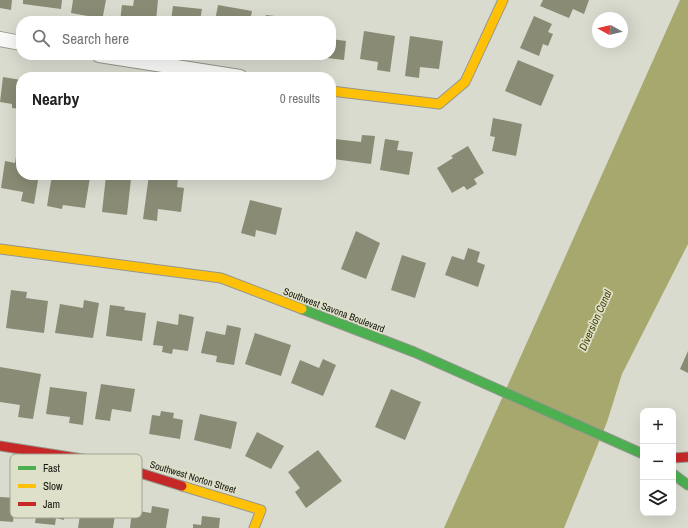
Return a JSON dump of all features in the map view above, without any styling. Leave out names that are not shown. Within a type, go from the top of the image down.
[{"type":"street","points":[[336,92],[439,104],[465,82],[503,0]]},
{"type":"street","points":[[0,40],[16,42]]},
{"type":"street","points":[[131,60],[208,72]]},
{"type":"street","name":"Southwest Savona Boulevard","points":[[0,250],[221,278],[414,352],[640,453]]},
{"type":"street","name":"Southwest Norton Street","points":[[0,446],[51,454]]},
{"type":"street","points":[[676,458],[688,457]]},
{"type":"street","name":"Southwest Norton Street","points":[[142,474],[260,510],[254,528]]},
{"type":"street","points":[[676,476],[688,486]]},
{"type":"street","points":[[688,476],[688,486]]},
{"type":"water","name":"Diversion Canal","points":[[680,0],[688,0],[688,244],[622,374],[607,422],[564,528],[444,528]]},
{"type":"building","points":[[0,0],[12,0],[11,10],[0,8]]},
{"type":"building","points":[[23,0],[62,0],[61,9],[23,4]]},
{"type":"building","points":[[73,0],[106,0],[103,16],[88,16],[71,13]]},
{"type":"building","points":[[134,0],[158,0],[156,16],[121,16],[122,5],[133,6]]},
{"type":"building","points":[[543,0],[589,0],[584,14],[573,9],[569,18],[540,6]]},
{"type":"building","points":[[218,5],[252,11],[251,16],[216,16]]},
{"type":"building","points":[[173,6],[202,9],[201,16],[172,16]]},
{"type":"building","points":[[534,16],[552,24],[548,32],[553,34],[548,46],[543,44],[539,56],[520,48]]},
{"type":"building","points":[[364,31],[395,36],[390,72],[377,70],[378,62],[360,59]]},
{"type":"building","points":[[410,36],[443,41],[439,69],[420,67],[419,78],[405,76]]},
{"type":"building","points":[[336,40],[346,41],[344,60],[336,59]]},
{"type":"building","points":[[518,60],[554,75],[541,106],[505,91]]},
{"type":"building","points":[[3,77],[16,79],[16,108],[12,108],[12,104],[0,102]]},
{"type":"building","points":[[493,118],[522,124],[516,156],[492,151],[495,137],[490,136]]},
{"type":"building","points":[[362,135],[375,136],[371,164],[336,159],[336,139],[361,142]]},
{"type":"building","points":[[385,139],[399,141],[397,150],[413,152],[409,175],[380,170]]},
{"type":"building","points":[[468,146],[484,173],[474,179],[477,184],[467,190],[464,186],[452,193],[437,168],[453,158],[451,156]]},
{"type":"building","points":[[16,157],[16,180],[38,180],[34,204],[21,201],[23,192],[1,188],[5,161],[15,163]]},
{"type":"building","points":[[51,180],[90,180],[85,208],[63,205],[62,209],[47,206]]},
{"type":"building","points":[[106,180],[131,180],[127,215],[102,212]]},
{"type":"building","points":[[148,180],[178,180],[177,187],[184,188],[181,212],[158,209],[157,221],[143,219]]},
{"type":"building","points":[[250,200],[282,208],[276,235],[256,230],[255,237],[241,233]]},
{"type":"building","points":[[356,231],[380,243],[366,279],[341,269]]},
{"type":"building","points":[[468,248],[480,252],[477,262],[485,265],[478,287],[445,275],[452,256],[464,260]]},
{"type":"building","points":[[402,255],[426,263],[415,298],[391,290]]},
{"type":"building","points":[[11,290],[27,292],[26,298],[48,301],[44,333],[6,328]]},
{"type":"building","points":[[84,300],[99,303],[93,338],[55,333],[60,304],[83,308]]},
{"type":"building","points":[[110,305],[125,307],[124,310],[146,313],[142,341],[106,336]]},
{"type":"building","points":[[179,314],[194,317],[188,351],[173,349],[172,354],[162,352],[163,346],[153,345],[157,321],[178,325]]},
{"type":"building","points":[[227,325],[241,328],[234,365],[216,362],[217,356],[201,353],[206,331],[225,335]]},
{"type":"building","points":[[255,333],[291,345],[281,376],[245,364]]},
{"type":"building","points":[[688,351],[688,373],[680,369]]},
{"type":"building","points":[[323,359],[336,365],[323,396],[291,383],[300,360],[319,368]]},
{"type":"building","points":[[0,367],[41,374],[33,419],[18,417],[20,405],[0,402]]},
{"type":"building","points":[[101,384],[135,389],[131,412],[112,409],[110,421],[95,419]]},
{"type":"building","points":[[50,387],[87,392],[83,425],[69,423],[70,417],[46,414]]},
{"type":"building","points":[[391,389],[421,402],[405,440],[375,427]]},
{"type":"building","points":[[161,411],[174,413],[173,418],[183,420],[180,439],[149,434],[152,415],[160,416]]},
{"type":"building","points":[[200,414],[237,422],[231,449],[194,440]]},
{"type":"building","points":[[257,432],[284,446],[271,469],[245,456]]},
{"type":"building","points":[[318,450],[342,481],[306,508],[295,492],[300,488],[288,472]]},
{"type":"building","points":[[0,497],[10,498],[10,518],[14,518],[13,522],[0,521]]},
{"type":"building","points":[[152,506],[169,509],[166,528],[130,528],[131,518],[142,518],[142,512],[151,513]]},
{"type":"building","points":[[202,516],[220,518],[219,528],[193,528],[193,524],[201,525]]},
{"type":"building","points":[[36,518],[56,518],[55,525],[35,523]]},
{"type":"building","points":[[80,518],[115,518],[113,528],[78,528]]},
{"type":"traffic: fast","points":[[302,309],[414,352],[640,453]]},
{"type":"traffic: fast","points":[[676,476],[688,485]]},
{"type":"traffic: slow","points":[[336,92],[439,104],[465,82],[503,0]]},
{"type":"traffic: slow","points":[[0,249],[221,278],[302,309]]},
{"type":"traffic: slow","points":[[182,486],[261,510],[254,528]]},
{"type":"traffic: jam","points":[[0,446],[51,454]]},
{"type":"traffic: jam","points":[[676,458],[688,457]]},
{"type":"traffic: jam","points":[[142,474],[182,486]]}]
